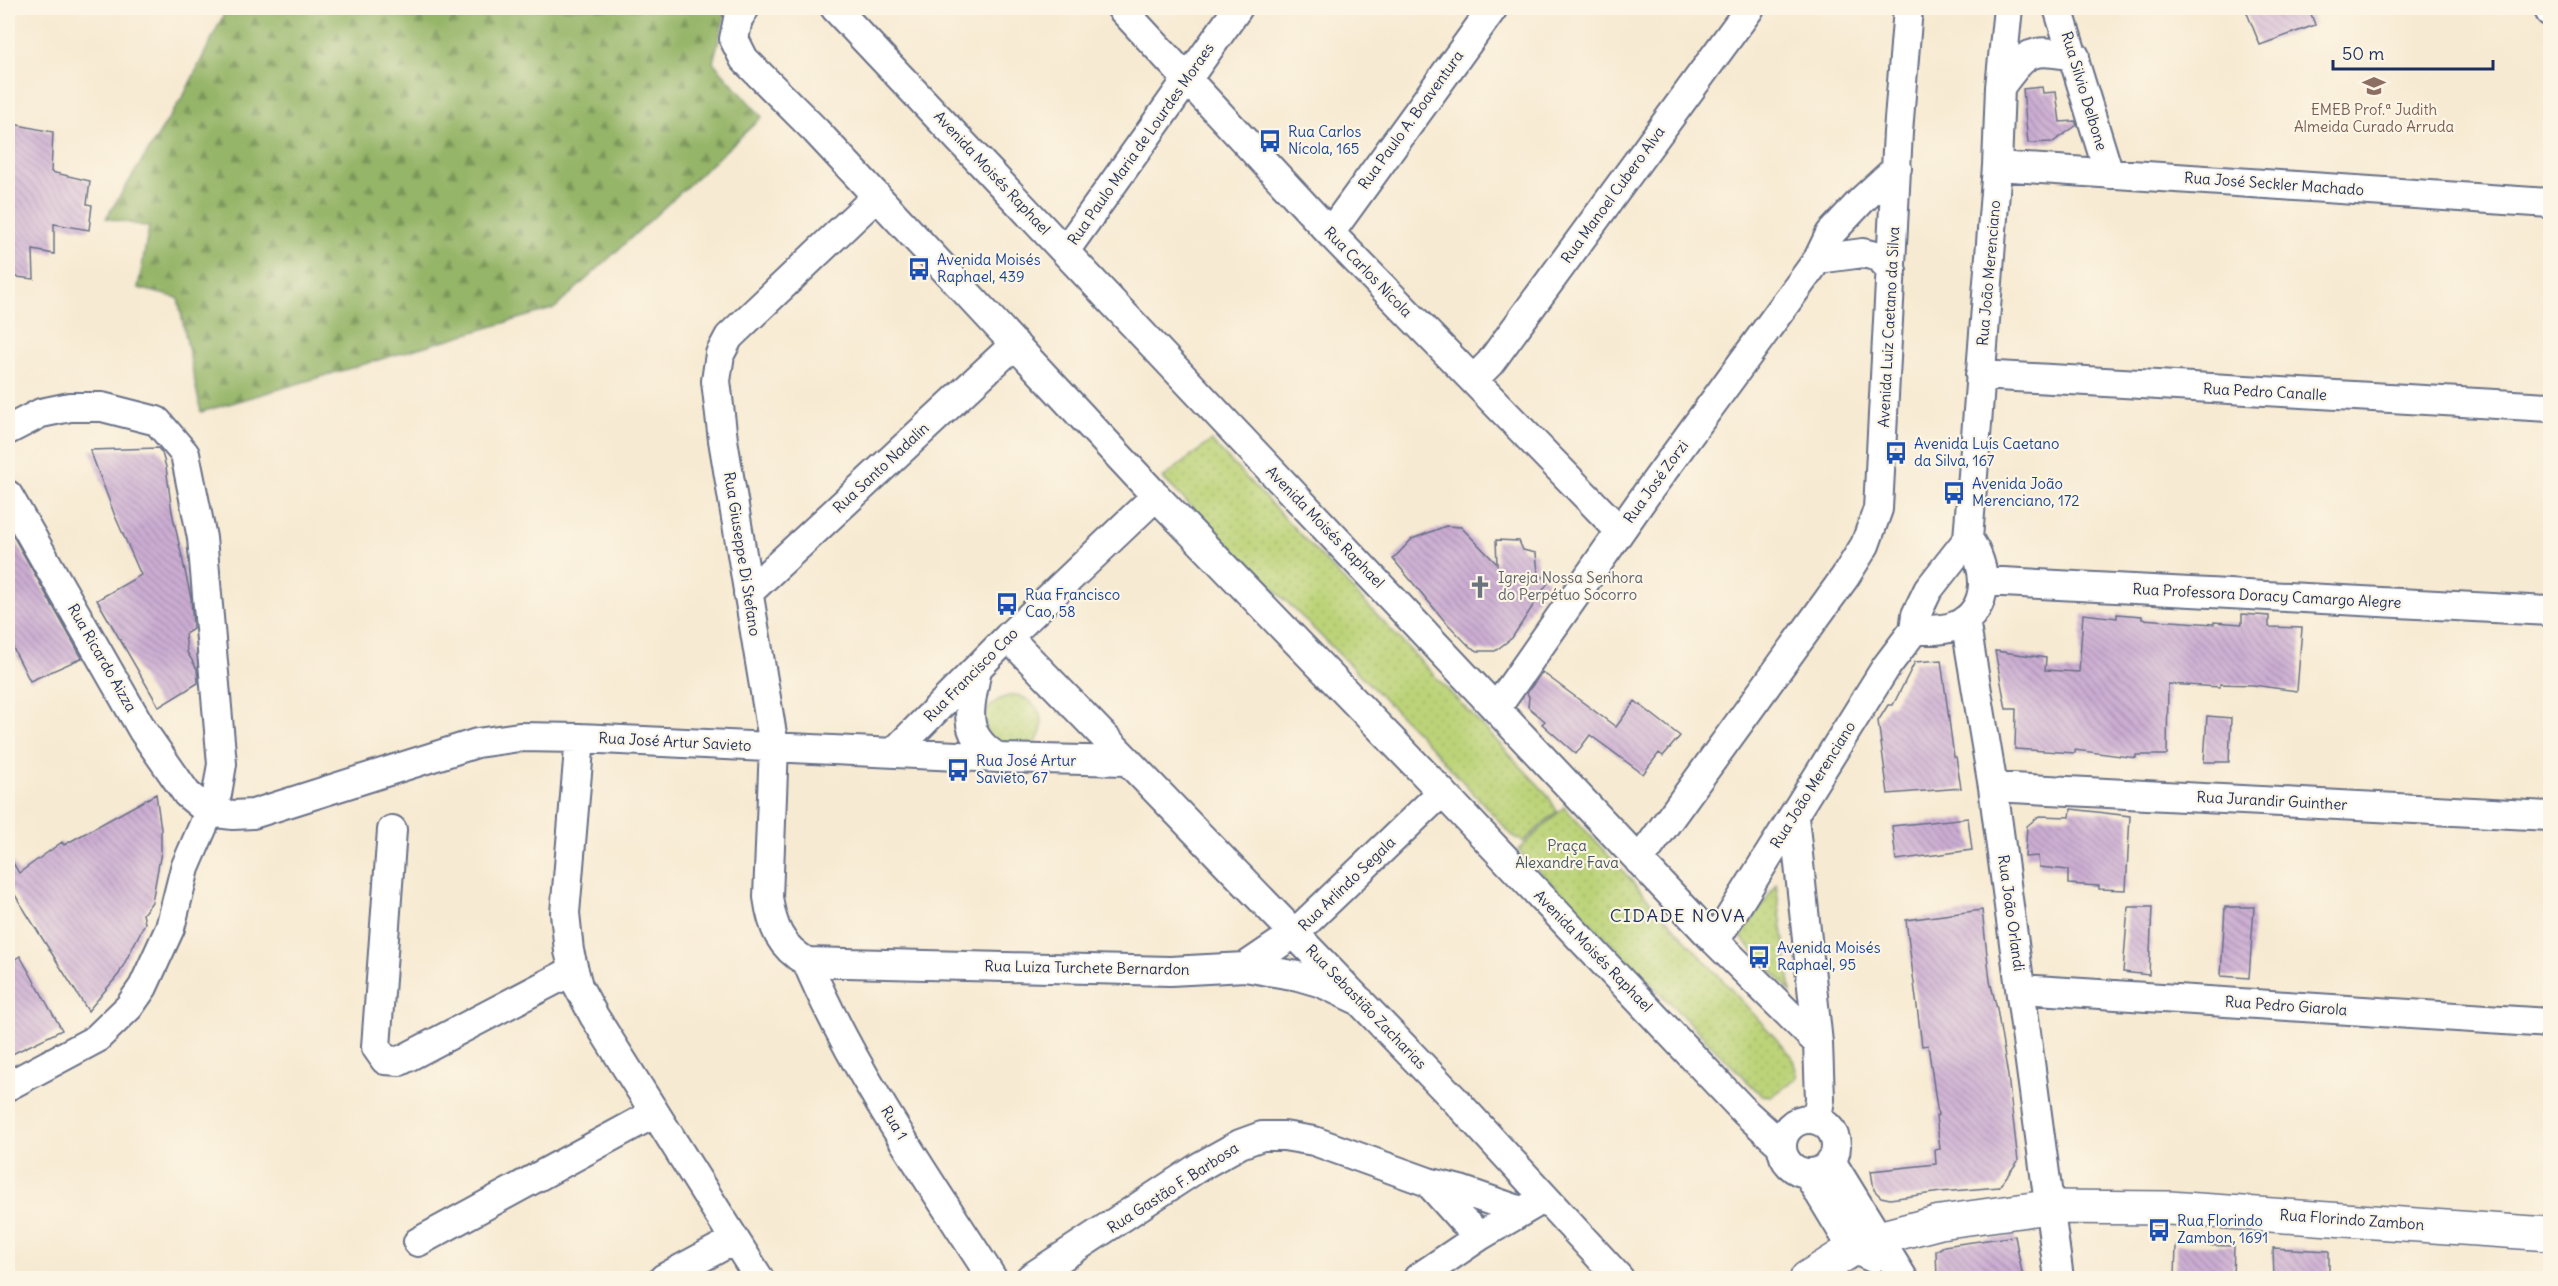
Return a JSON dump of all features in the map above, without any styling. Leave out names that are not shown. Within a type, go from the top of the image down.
[{"type":"main road","name":"Rua Florindo Zambon","points":[[1808,1278],[1866,1243],[1940,1222],[2048,1207],[2191,1210],[2550,1234]]},
{"type":"street","name":"Avenida Moisés Raphael","points":[[745,8],[738,19],[734,39],[744,59],[877,196],[1156,496],[1442,792],[1746,1113],[1781,1145]]},
{"type":"street","name":"Avenida Moisés Raphael","points":[[835,8],[1191,388],[1497,707],[1639,861],[1715,941],[1818,1043]]},
{"type":"street","name":"Rua Carlos Nicola","points":[[1121,8],[1187,76],[1330,232],[1620,531]]},
{"type":"street","name":"Rua Paulo Maria de Lourdes Moraes","points":[[1065,251],[1187,76],[1238,8]]},
{"type":"street","name":"Rua Paulo A. Boaventura","points":[[1330,232],[1493,8]]},
{"type":"street","name":"Rua Manoel Cubero Alva","points":[[1473,380],[1490,363],[1750,8]]},
{"type":"street","name":"Avenida Luiz Caetano da Silva","points":[[1639,861],[1845,577],[1865,545],[1878,508],[1898,168],[1898,132],[1908,8]]},
{"type":"street","name":"Rua João Merenciano","points":[[1715,941],[1886,667],[1914,630],[1916,615],[1928,590],[1968,539],[1997,166],[2000,87],[2008,8]]},
{"type":"street","name":"Rua Silvio Delbone","points":[[2058,8],[2075,56],[2109,174]]},
{"type":"street","points":[[2548,8],[2550,12]]},
{"type":"street","points":[[2000,87],[2024,57],[2036,52],[2075,56]]},
{"type":"street","name":"Rua José Seckler Machado","points":[[1997,166],[2550,203]]},
{"type":"street","name":"Rua José Zorzi","points":[[1497,707],[1620,531],[1818,259],[1830,234],[1862,200],[1898,168]]},
{"type":"street","name":"Rua Giuseppe Di Stefano","points":[[807,962],[792,954],[779,938],[771,919],[768,897],[774,746],[716,381],[720,354],[729,338],[877,196]]},
{"type":"street","points":[[1818,259],[1863,253],[1879,257],[1892,271]]},
{"type":"street","name":"Rua Santo Nadalin","points":[[748,593],[1014,344]]},
{"type":"street","name":"Rua Pedro Canalle","points":[[1980,375],[2550,407]]},
{"type":"street","points":[[8,430],[41,413],[70,407],[102,407],[157,421],[185,454],[202,538],[221,740],[221,814],[185,868],[170,928],[159,957],[143,987],[129,1007],[96,1039],[8,1086]]},
{"type":"street","name":"Rua Ricardo Aizza","points":[[8,495],[143,731],[187,794],[221,814]]},
{"type":"street","name":"Rua Francisco Cao","points":[[893,753],[1008,637],[1156,496]]},
{"type":"street","points":[[1914,630],[1953,627],[1965,621],[1982,595],[1984,581],[1981,561],[1968,539]]},
{"type":"street","name":"Rua Professora Doracy Camargo Alegre","points":[[1984,581],[2550,611]]},
{"type":"street","name":"Rua João Orlandi","points":[[1965,621],[1993,787],[2022,989],[2048,1207],[2059,1278]]},
{"type":"street","name":"Rua Sebastião Zacharias","points":[[1008,637],[1360,1001],[1619,1278]]},
{"type":"street","points":[[977,669],[970,705],[972,731],[977,742],[999,758]]},
{"type":"street","name":"Rua José Artur Savieto","points":[[221,814],[254,814],[477,742],[519,737],[774,746],[999,758],[1127,761]]},
{"type":"street","points":[[580,738],[565,913],[578,986],[594,1016],[759,1278]]},
{"type":"street","name":"Rua Jurandir Guinther","points":[[1993,787],[2550,816]]},
{"type":"street","name":"Rua Arlindo Segala","points":[[1245,967],[1295,933],[1442,792]]},
{"type":"street","points":[[1794,817],[1818,1043],[1820,1099],[1817,1119]]},
{"type":"street","points":[[392,830],[376,1047],[385,1060],[400,1061],[574,970]]},
{"type":"street","name":"Rua Luiza Turchete Bernardon","points":[[807,962],[1170,971],[1245,967],[1298,976],[1322,983],[1360,1001]]},
{"type":"street","name":"Rua 1","points":[[807,962],[828,1012],[856,1060],[992,1278]]},
{"type":"street","name":"Rua Pedro Giarola","points":[[2022,989],[2550,1023]]},
{"type":"street","points":[[418,1242],[655,1113]]},
{"type":"street","points":[[1809,1118],[1817,1119],[1833,1132],[1836,1152],[1819,1167],[1797,1170],[1783,1155],[1782,1137],[1792,1123],[1809,1118]]},
{"type":"street","name":"Rua Gastão F. Barbosa","points":[[1030,1278],[1199,1167],[1240,1144],[1262,1136],[1284,1136],[1314,1141],[1428,1182],[1460,1190],[1521,1211]]},
{"type":"street","points":[[1819,1167],[1866,1243],[1899,1273]]},
{"type":"street","points":[[1428,1182],[1462,1220],[1480,1236]]},
{"type":"street","points":[[1418,1278],[1480,1236],[1546,1199]]},
{"type":"street","points":[[663,1278],[735,1240]]},
{"type":"green space","points":[[227,8],[727,8],[713,62],[762,117],[555,308],[201,412],[178,298],[138,288],[149,227],[106,218],[185,93]]},
{"type":"green space","points":[[1211,441],[1547,794],[1557,811],[1523,842],[1512,835],[1418,733],[1163,478]]},
{"type":"green space","points":[[1016,695],[1026,699],[1039,711],[1042,727],[1035,743],[1027,750],[998,749],[984,724],[986,712],[999,700]]},
{"type":"green space","name":"Praça Alexandre Fava","points":[[1564,807],[1792,1056],[1798,1078],[1772,1096],[1761,1095],[1518,850]]},
{"type":"green space","points":[[1776,884],[1791,992],[1741,937]]},
{"type":"building","points":[[2245,8],[2309,8],[2315,25],[2260,45]]},
{"type":"building","points":[[2042,87],[2043,93],[2056,92],[2060,122],[2075,121],[2077,125],[2053,142],[2028,143],[2023,89]]},
{"type":"building","points":[[8,123],[53,132],[51,172],[90,181],[87,204],[92,205],[89,230],[54,224],[54,254],[33,250],[34,279],[8,276]]},
{"type":"building","points":[[158,448],[166,467],[172,512],[191,598],[193,629],[185,634],[187,652],[197,669],[198,683],[159,707],[97,600],[141,575],[90,450]]},
{"type":"building","name":"Igreja Nossa Senhora do Perpétuo Socorro","points":[[1446,526],[1461,527],[1497,564],[1496,540],[1519,541],[1523,550],[1536,553],[1538,573],[1549,581],[1512,638],[1495,651],[1478,651],[1470,647],[1443,619],[1393,559],[1412,539]]},
{"type":"building","points":[[8,527],[82,658],[30,681],[8,638]]},
{"type":"building","points":[[2083,614],[2117,618],[2117,614],[2142,616],[2142,619],[2214,624],[2214,622],[2242,624],[2242,614],[2269,616],[2269,627],[2302,628],[2297,691],[2253,685],[2220,684],[2220,687],[2168,684],[2167,755],[2136,755],[2136,758],[2075,750],[2075,753],[2015,749],[2016,709],[2006,709],[1995,651],[2046,658],[2045,670],[2079,672]]},
{"type":"building","points":[[1941,660],[1954,757],[1956,757],[1961,788],[1888,794],[1878,721],[1888,705],[1893,705],[1915,662]]},
{"type":"building","points":[[1542,672],[1616,727],[1635,701],[1680,736],[1663,756],[1659,753],[1643,774],[1590,735],[1576,754],[1542,724],[1545,721],[1528,707],[1527,693]]},
{"type":"building","points":[[2207,716],[2231,718],[2229,762],[2204,762]]},
{"type":"building","points":[[156,794],[161,829],[161,852],[152,902],[143,914],[145,923],[119,974],[88,1011],[8,884],[8,855],[19,873],[62,842],[64,845]]},
{"type":"building","points":[[2071,809],[2130,816],[2126,890],[2068,884],[2068,870],[2039,867],[2038,856],[2025,857],[2027,826],[2039,816],[2070,817]]},
{"type":"building","points":[[1968,818],[1972,850],[1896,860],[1892,826]]},
{"type":"building","points":[[2128,907],[2152,907],[2149,975],[2123,972]]},
{"type":"building","points":[[2225,907],[2254,907],[2249,978],[2221,976]]},
{"type":"building","points":[[1982,910],[1990,981],[2008,1076],[2018,1161],[1999,1187],[1890,1199],[1881,1197],[1874,1190],[1871,1171],[1936,1164],[1935,1150],[1940,1149],[1936,1116],[1938,1115],[1928,1045],[1922,1046],[1906,920]]},
{"type":"building","points":[[20,956],[62,1030],[8,1056],[8,964]]},
{"type":"building","points":[[2015,1236],[2023,1278],[1937,1278],[1936,1251],[1944,1246]]},
{"type":"building","points":[[2176,1245],[2234,1246],[2233,1278],[2175,1278]]},
{"type":"building","points":[[2273,1248],[2329,1251],[2329,1278],[2274,1278]]},
{"type":"place","name":"EMEB Prof.ª Judith Almeida Curado Arruda","points":[[2374,86]]},
{"type":"place","name":"Rua Carlos Nícola, 165","points":[[1270,141]]},
{"type":"place","name":"Avenida Moisés Raphael, 439","points":[[919,269]]},
{"type":"place","name":"Avenida Luís Caetano da Silva, 167","points":[[1896,453]]},
{"type":"place","name":"Avenida João Merenciano, 172","points":[[1954,493]]},
{"type":"place","name":"Igreja Nossa Senhora do Perpétuo Socorro","points":[[1480,587]]},
{"type":"place","name":"Rua Francisco Cao, 58","points":[[1007,604]]},
{"type":"place","name":"Rua José Artur Savieto, 67","points":[[958,770]]},
{"type":"place","name":"Avenida Moisés Raphael, 95","points":[[1759,957]]},
{"type":"place","name":"Rua Florindo Zambon, 1691","points":[[2159,1230]]},
{"type":"district","name":"CIDADE NOVA","points":[[1678,916]]}]
